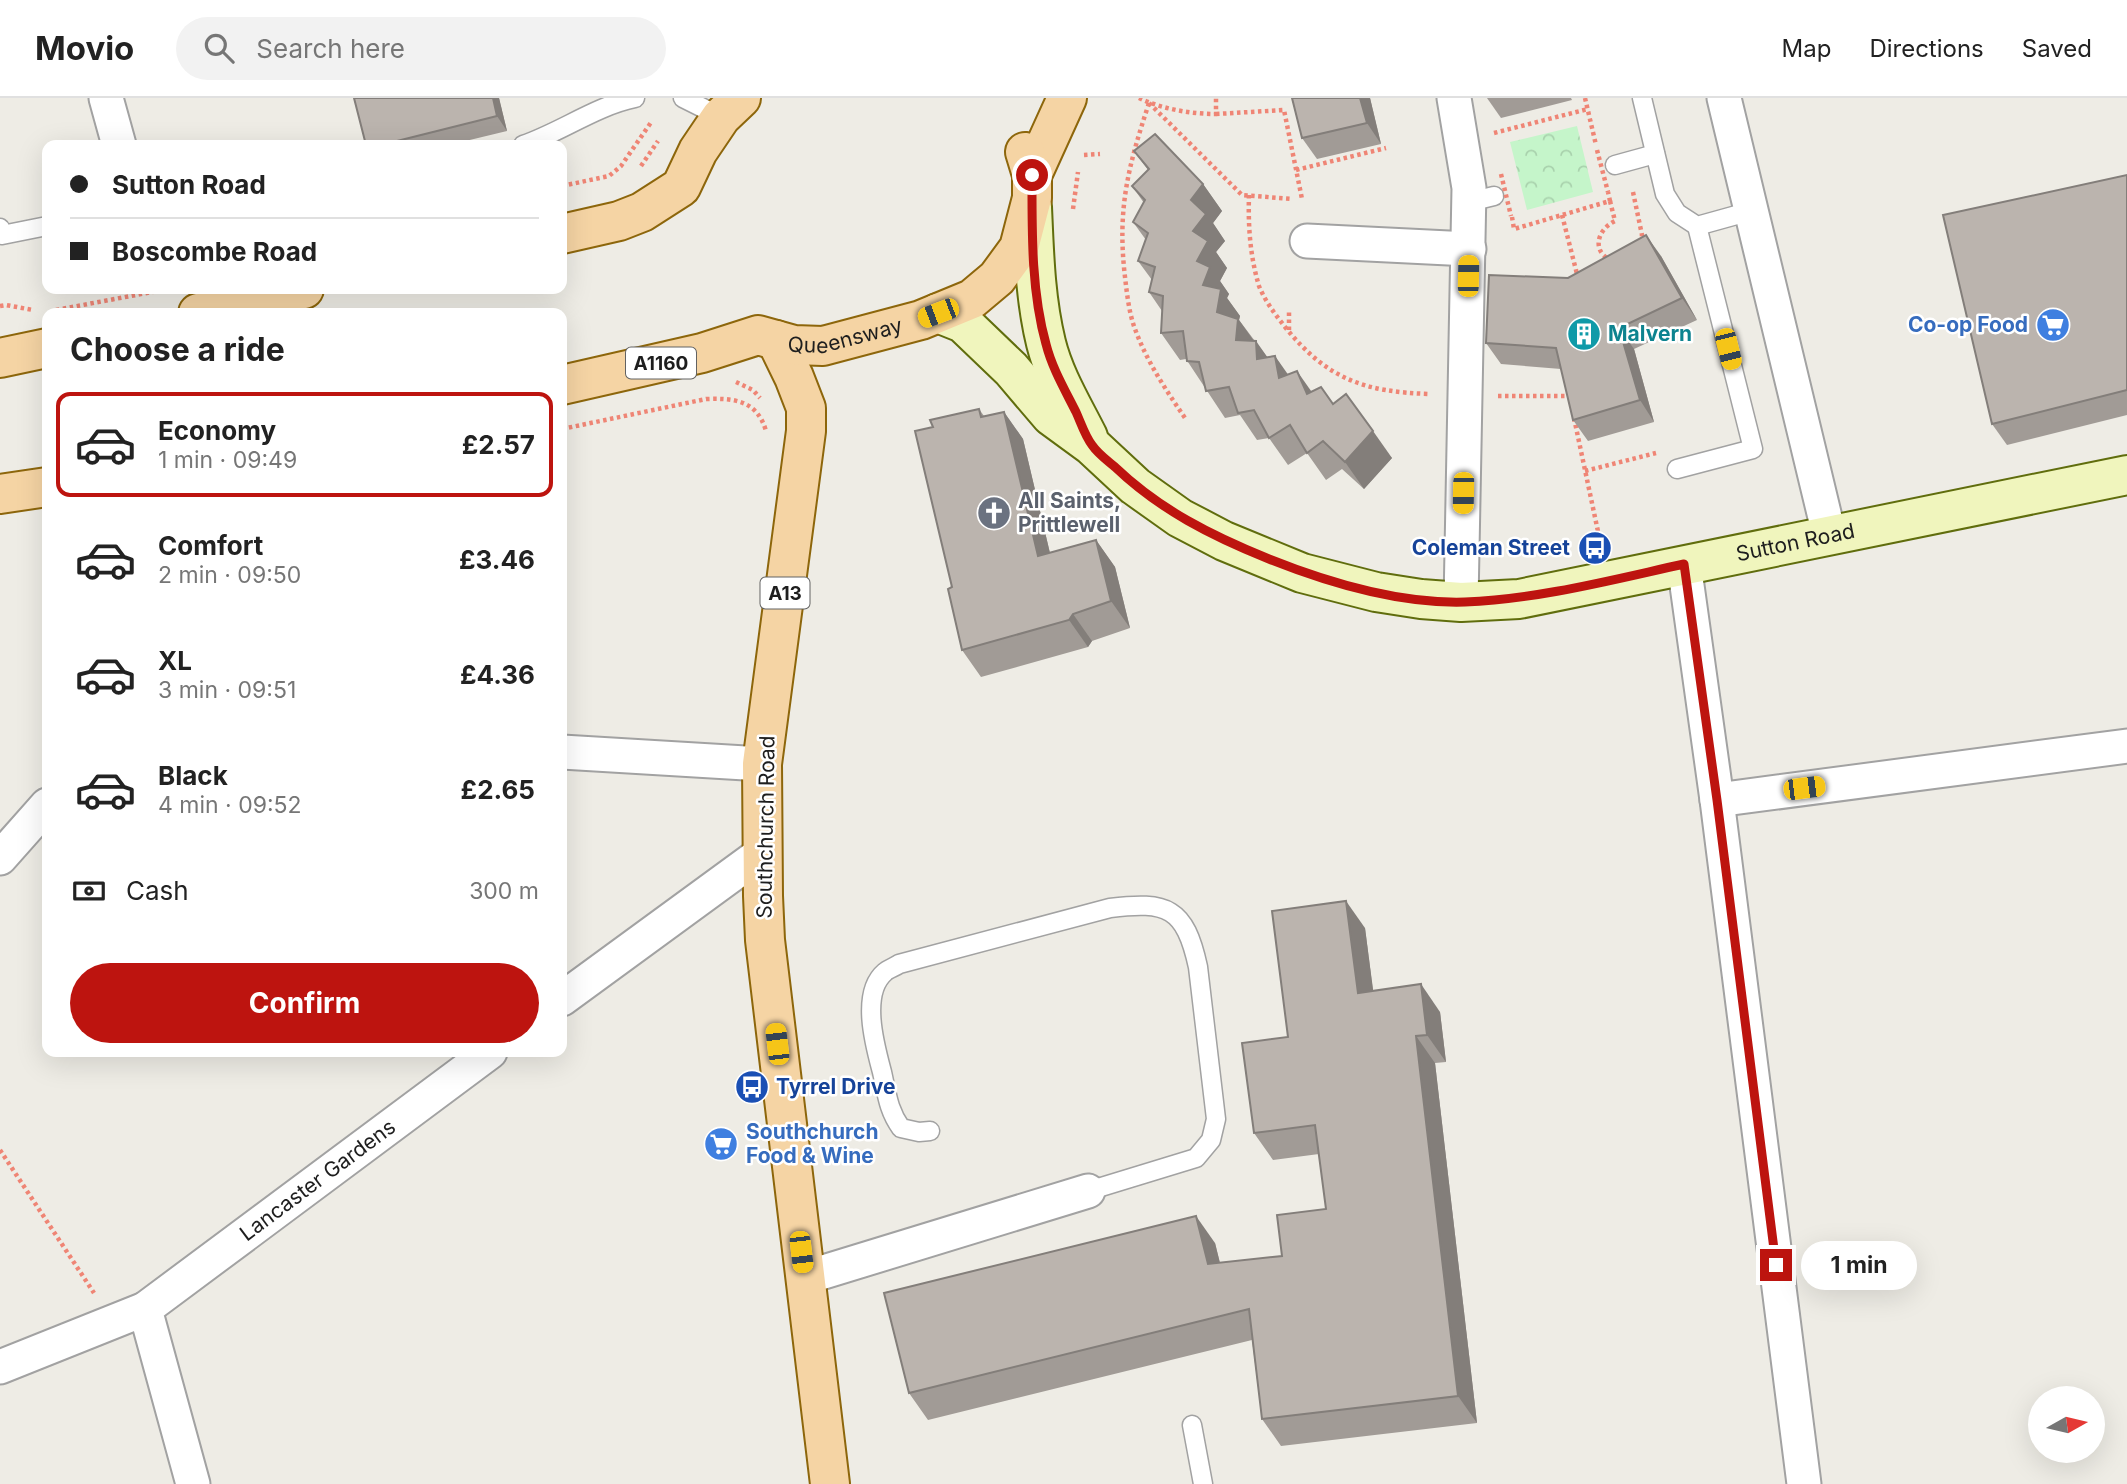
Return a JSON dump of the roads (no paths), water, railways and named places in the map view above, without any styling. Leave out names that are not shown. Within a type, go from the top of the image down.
[{"type":"main road","name":"Queensway","points":[[767,338],[794,345],[822,346],[938,313],[972,299],[997,278],[1019,248],[1030,175],[1067,98]]},
{"type":"main road","points":[[567,233],[619,221],[642,212],[681,187],[698,151],[731,108]]},
{"type":"main road","name":"Sutton Road","points":[[1030,175],[1035,272],[1046,345],[1059,379],[1092,446]]},
{"type":"main road","points":[[220,308],[282,294]]},
{"type":"main road","name":"Sutton Road","points":[[938,313],[963,323],[1011,369],[1051,416],[1092,446],[1135,486],[1180,518],[1224,541],[1302,573],[1364,589],[1420,599],[1461,602],[1519,599],[2127,475]]},
{"type":"main road","name":"A1160","points":[[567,384],[767,338]]},
{"type":"main road","name":"Southchurch Road","points":[[767,338],[794,377],[806,408],[806,431],[762,764],[763,852],[765,940],[830,1484]]},
{"type":"main road","points":[[0,358],[42,349]]},
{"type":"main road","points":[[0,494],[42,488]]},
{"type":"street","points":[[106,98],[118,140]]},
{"type":"street","points":[[1724,98],[1829,534]]},
{"type":"street","points":[[1460,100],[1468,172],[1481,199],[1469,249],[1461,602]]},
{"type":"street","points":[[1307,241],[1469,249]]},
{"type":"street","points":[[1684,564],[1717,800],[1804,1484]]},
{"type":"street","points":[[1717,800],[2127,747]]},
{"type":"street","points":[[567,752],[762,764]]},
{"type":"street","points":[[0,858],[42,811]]},
{"type":"street","points":[[567,995],[763,852]]},
{"type":"street","name":"Lancaster Gardens","points":[[0,1367],[145,1309],[483,1057]]},
{"type":"street","points":[[804,1278],[1088,1191]]},
{"type":"street","points":[[145,1309],[193,1484]]},
{"type":"lane","points":[[538,140],[592,113],[635,98]]},
{"type":"lane","points":[[683,98],[731,108]]},
{"type":"lane","points":[[1642,98],[1665,194],[1677,213],[1697,226],[1753,449],[1676,469]]},
{"type":"lane","points":[[1615,165],[1655,154]]},
{"type":"lane","points":[[1697,226],[1751,211]]},
{"type":"lane","points":[[0,228],[2,235],[42,227]]},
{"type":"lane","points":[[930,1131],[901,1129],[891,1115],[872,1031],[871,1009],[875,988],[884,972],[900,964],[1110,908],[1145,904],[1162,907],[1182,923],[1193,942],[1216,1119],[1211,1140],[1196,1158],[1088,1191]]},
{"type":"lane","points":[[1192,1425],[1203,1484]]},
{"type":"place","name":"Co-op Food","points":[[2053,325]]},
{"type":"place","name":"Malvern","points":[[1584,334]]},
{"type":"place","name":"All Saints, Prittlewell","points":[[994,513]]},
{"type":"place","name":"Coleman Street","points":[[1595,548]]},
{"type":"place","name":"Tyrrel Drive","points":[[752,1087]]},
{"type":"place","name":"Southchurch Food & Wine","points":[[721,1144]]}]
